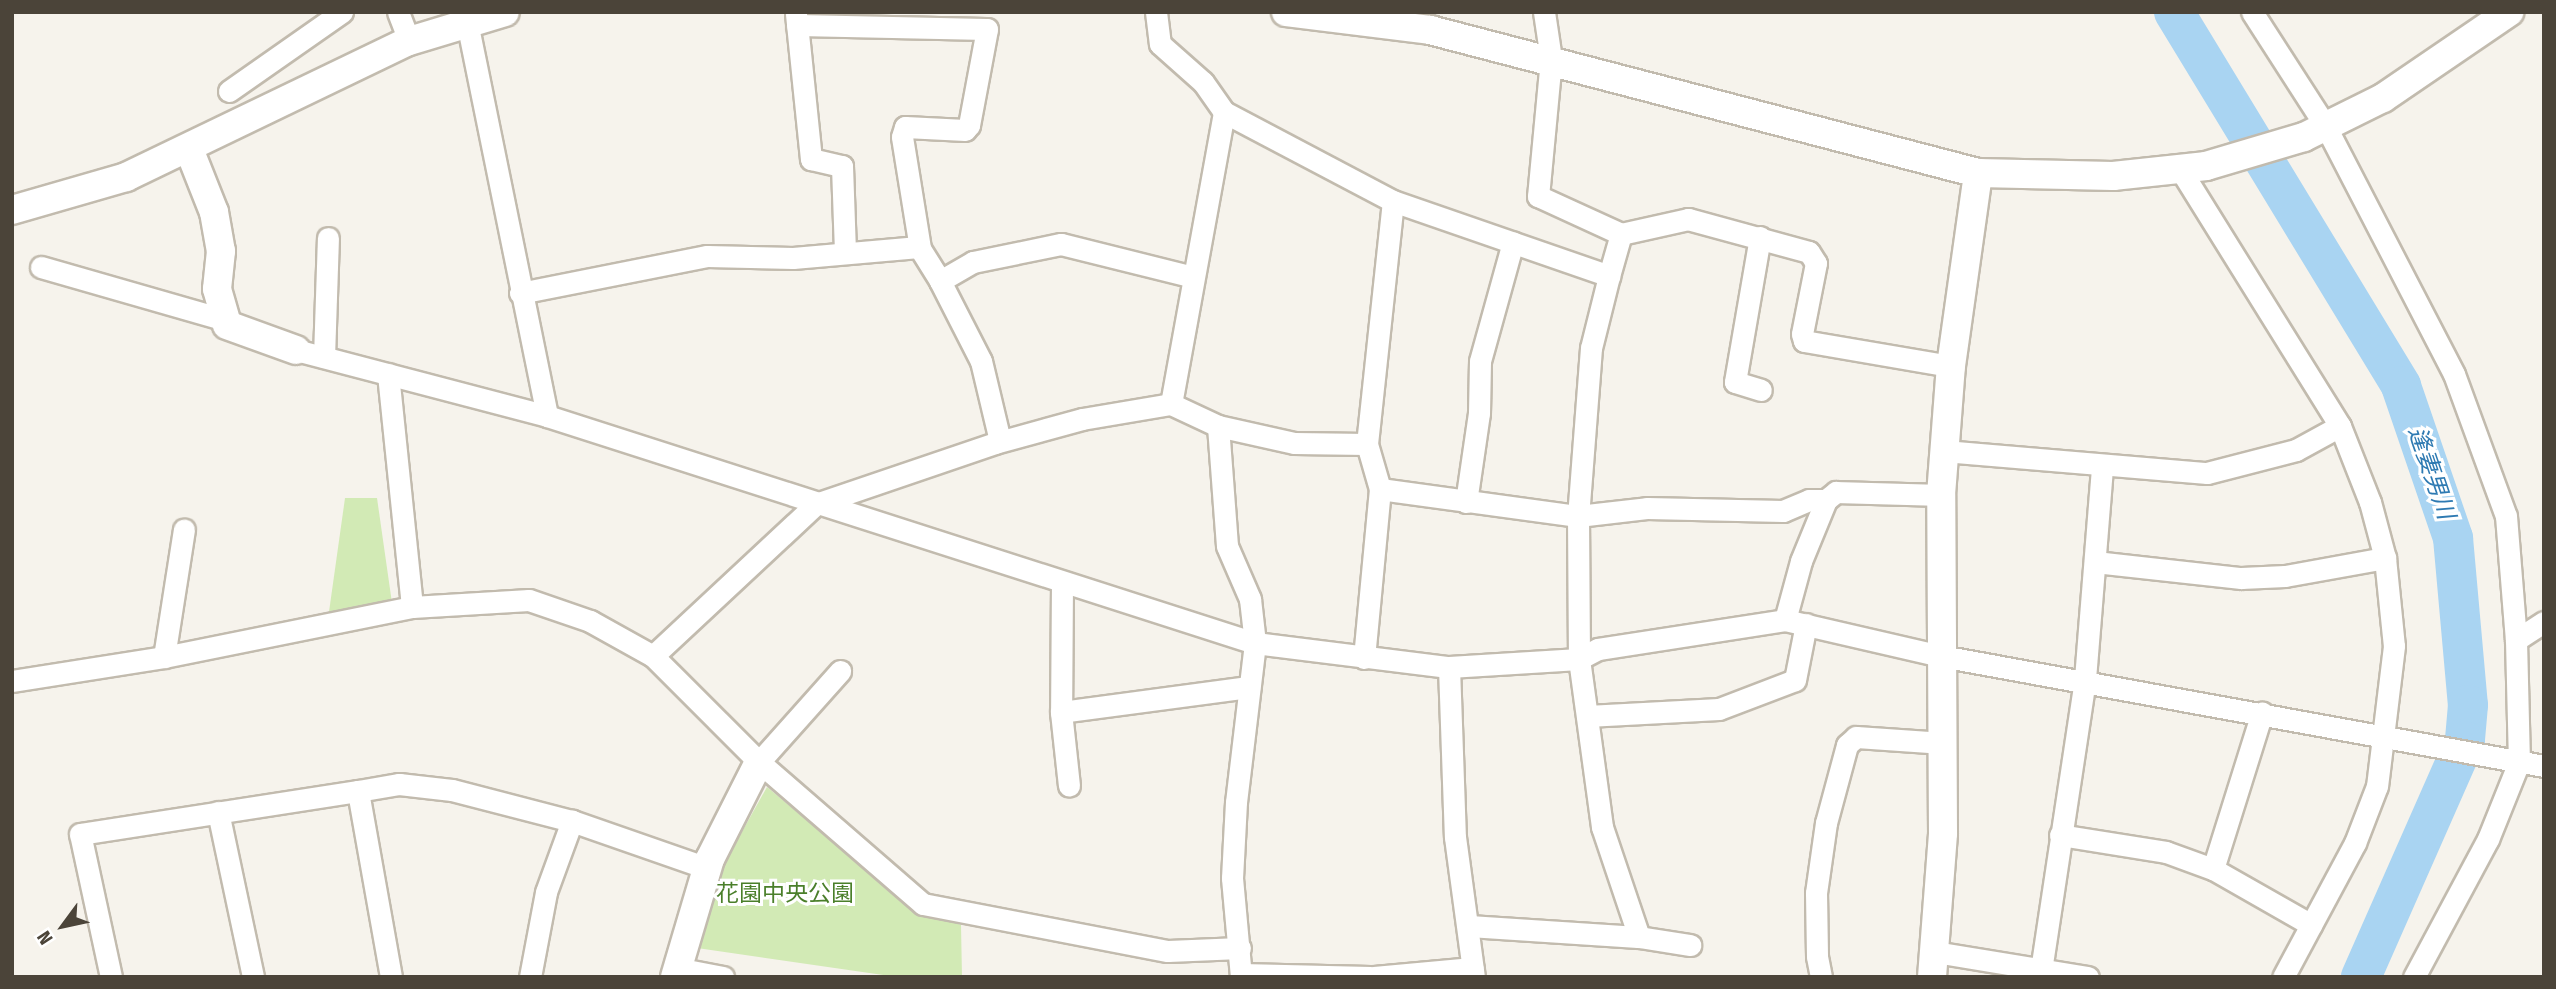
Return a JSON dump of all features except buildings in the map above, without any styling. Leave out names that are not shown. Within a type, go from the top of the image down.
[{"type":"street","points":[[229,91],[342,12]]},
{"type":"street","points":[[398,12],[409,41]]},
{"type":"street","points":[[12,210],[96,187],[189,149],[409,41],[505,12]]},
{"type":"street","points":[[1156,12],[1160,44],[1203,82],[1224,112],[1393,201],[1609,276]]},
{"type":"street","points":[[1286,12],[1430,30],[1551,59],[1978,173],[2113,176],[2193,168],[2315,132],[2383,98],[2509,12]]},
{"type":"street","points":[[1544,12],[1551,59],[1538,196],[1621,234],[1688,219],[1760,237],[1815,256],[1804,341],[1951,366]]},
{"type":"street","points":[[2252,12],[2470,413],[2506,516],[2516,640],[2512,761],[2488,839],[2414,977]]},
{"type":"street","points":[[845,251],[842,166],[811,159],[796,19],[987,29],[970,125],[965,130],[905,127],[902,137],[920,248],[981,361],[1000,441]]},
{"type":"street","points":[[467,22],[547,416]]},
{"type":"street","points":[[1171,404],[1224,112]]},
{"type":"street","points":[[189,149],[214,212],[221,251],[217,289],[227,326],[296,350],[547,416],[1255,643],[1449,667],[1579,659],[1598,649],[1795,622],[1941,656],[2085,679],[2544,766]]},
{"type":"street","points":[[2193,168],[2340,426],[2370,502],[2385,558],[2395,646],[2386,737],[2377,786],[2355,843],[2283,977]]},
{"type":"street","points":[[1978,173],[1951,366],[1941,495],[1944,743],[1933,965],[2088,977]]},
{"type":"street","points":[[1364,658],[1380,489],[1367,444],[1393,201]]},
{"type":"street","points":[[1621,234],[1591,348],[1578,516],[1579,659],[1602,827],[1639,937]]},
{"type":"street","points":[[1760,237],[1735,382],[1761,390]]},
{"type":"street","points":[[324,357],[328,238]]},
{"type":"street","points":[[1466,502],[1479,413],[1480,361],[1513,242]]},
{"type":"street","points":[[940,281],[973,262],[1061,244],[1193,277]]},
{"type":"street","points":[[520,293],[707,256],[793,257],[845,251],[920,248]]},
{"type":"street","points":[[41,267],[226,320]]},
{"type":"street","points":[[388,374],[412,607]]},
{"type":"street","points":[[653,656],[816,504],[1000,441],[1082,419],[1171,404],[1218,426],[1294,443],[1367,444]]},
{"type":"street","points":[[1218,426],[1227,546],[1250,599],[1255,643],[1236,802],[1232,878],[1241,975],[1372,977],[1474,973],[1455,837],[1449,667]]},
{"type":"street","points":[[1944,451],[2102,467],[2207,473],[2296,450],[2340,426]]},
{"type":"street","points":[[2041,973],[2085,679],[2102,467]]},
{"type":"street","points":[[1380,489],[1578,516],[1647,508],[1783,511],[1809,500],[1826,500]]},
{"type":"street","points":[[1587,716],[1719,709],[1795,680],[1795,622],[1801,561],[1826,500],[1836,492],[1941,495]]},
{"type":"street","points":[[164,657],[184,530]]},
{"type":"street","points":[[2095,562],[2241,578],[2285,576],[2385,558]]},
{"type":"street","points":[[1062,582],[1061,712],[1069,786]]},
{"type":"street","points":[[12,681],[164,657],[412,607],[529,600],[590,621],[653,656],[759,762],[923,904],[1168,951],[1240,947]]},
{"type":"street","points":[[2516,640],[2544,622]]},
{"type":"street","points":[[723,977],[676,972],[707,868],[759,762],[840,671]]},
{"type":"street","points":[[1061,712],[1249,687]]},
{"type":"street","points":[[2213,869],[2262,713]]},
{"type":"street","points":[[1821,977],[1816,956],[1816,893],[1826,823],[1847,745],[1856,737],[1944,743]]},
{"type":"street","points":[[111,977],[80,834],[399,784],[452,790],[572,821],[707,868]]},
{"type":"street","points":[[358,791],[391,977]]},
{"type":"street","points":[[218,812],[253,977]]},
{"type":"street","points":[[530,977],[546,892],[572,821]]},
{"type":"street","points":[[2060,835],[2166,852],[2213,869],[2311,925]]},
{"type":"street","points":[[1468,926],[1639,937],[1690,945]]},
{"type":"green space","points":[[345,498],[377,498],[393,610],[327,626]]},
{"type":"green space","name":"花園中央公園","points":[[767,787],[905,902],[961,925],[962,977],[897,977],[697,948],[724,864]]},
{"type":"waterway","name":"逢妻男川","points":[[2174,12],[2401,386],[2453,538],[2468,705],[2465,741],[2361,977]]}]
